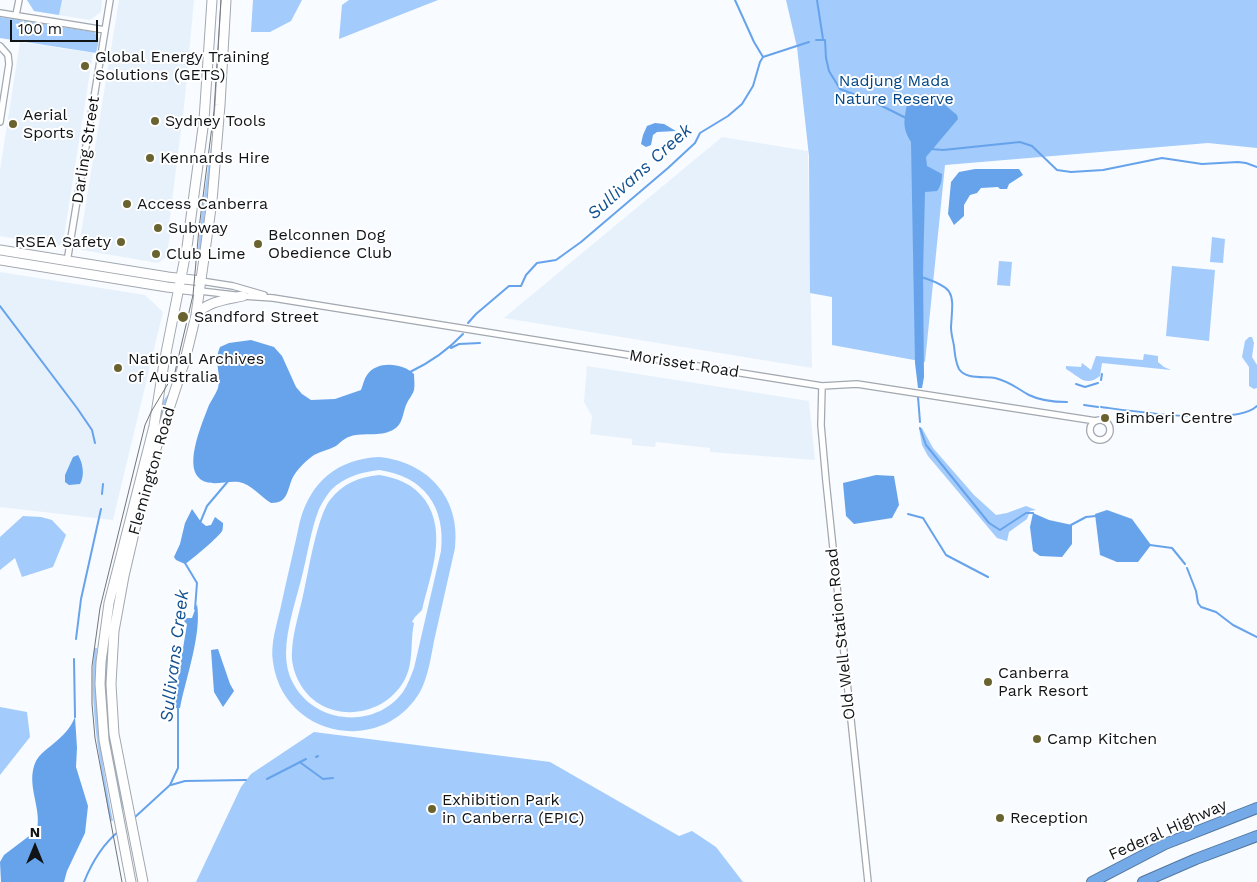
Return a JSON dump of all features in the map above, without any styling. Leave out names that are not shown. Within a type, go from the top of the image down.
[{"type":"highway","name":"Federal Highway","points":[[1092,882],[1165,844],[1257,808]]},
{"type":"highway","points":[[1143,882],[1257,836]]},
{"type":"main road","name":"Flemington Road","points":[[131,882],[104,740],[101,662],[109,603],[154,426],[164,363],[187,247],[204,120],[212,0]]},
{"type":"main road","name":"Flemington Road","points":[[143,882],[114,734],[111,684],[114,631],[124,576],[148,473],[185,360],[196,315],[212,201],[226,0]]},
{"type":"main road","points":[[0,250],[67,266]]},
{"type":"main road","points":[[0,260],[67,266],[201,286]]},
{"type":"main road","points":[[196,315],[203,307],[209,304],[242,296]]},
{"type":"street","points":[[16,15],[19,0]]},
{"type":"street","name":"Darling Street","points":[[67,266],[110,0]]},
{"type":"street","points":[[0,13],[105,30]]},
{"type":"street","points":[[0,46],[8,55],[9,64],[0,122]]},
{"type":"street","name":"Morisset Road","points":[[201,286],[242,296],[273,298],[822,386],[857,384],[1096,421]]},
{"type":"street","name":"Morisset Road","points":[[201,286],[233,286],[273,298]]},
{"type":"street","name":"Old Well Station Road","points":[[822,386],[821,425],[826,481],[868,882]]},
{"type":"shaded area","points":[[27,0],[102,0],[101,12],[90,20],[34,11]]},
{"type":"shaded area","points":[[119,0],[194,0],[184,107],[169,224],[172,225],[166,257],[158,263],[82,250],[79,246]]},
{"type":"shaded area","points":[[20,42],[93,53],[63,243],[59,246],[0,236],[0,170]]},
{"type":"shaded area","points":[[924,96],[940,101],[957,115],[958,119],[926,157],[927,166],[942,174],[942,176],[937,191],[925,192],[923,273],[924,377],[922,388],[918,388],[915,363],[911,142],[906,132],[905,120],[907,104]]},
{"type":"shaded area","points":[[655,123],[664,124],[676,131],[657,132],[653,135],[651,145],[646,147],[641,144],[643,135],[647,126]]},
{"type":"shaded area","points":[[722,137],[808,151],[812,368],[504,318]]},
{"type":"shaded area","points":[[975,169],[1019,169],[1023,175],[1009,184],[1007,189],[1000,189],[998,187],[981,188],[977,193],[970,195],[964,205],[964,216],[954,225],[948,214],[951,182],[959,172]]},
{"type":"shaded area","points":[[0,272],[145,295],[163,312],[113,520],[0,507]]},
{"type":"shaded area","points":[[251,340],[274,347],[282,356],[296,387],[311,400],[335,399],[361,390],[364,380],[371,370],[383,365],[403,367],[409,370],[414,374],[414,390],[401,422],[397,427],[387,432],[350,436],[336,446],[314,455],[297,470],[281,501],[271,503],[243,483],[208,483],[203,481],[195,471],[193,463],[194,453],[203,421],[218,388],[217,358],[220,347],[229,343]]},
{"type":"shaded area","points":[[587,366],[809,401],[815,460],[710,452],[710,448],[656,442],[655,447],[632,445],[632,439],[590,434],[592,416],[584,402]]},
{"type":"shaded area","points":[[78,455],[83,469],[82,481],[80,484],[69,485],[65,482],[65,475],[73,457]]},
{"type":"shaded area","points":[[876,475],[894,476],[899,505],[892,518],[854,524],[846,516],[843,483]]},
{"type":"shaded area","points":[[192,509],[206,526],[211,525],[215,517],[223,523],[223,528],[216,538],[185,564],[174,557],[180,544],[185,523]]},
{"type":"shaded area","points":[[1107,510],[1132,519],[1151,545],[1138,562],[1117,562],[1100,555],[1095,514]]},
{"type":"shaded area","points":[[1033,513],[1049,520],[1072,525],[1072,544],[1062,557],[1040,556],[1033,551],[1030,527]]},
{"type":"shaded area","points":[[197,604],[197,629],[193,656],[180,708],[176,708],[175,697],[187,624],[177,614],[178,612],[187,618],[192,618]]},
{"type":"shaded area","points":[[218,649],[234,691],[223,707],[214,692],[211,650]]},
{"type":"shaded area","points":[[75,717],[76,767],[88,806],[85,833],[67,871],[64,882],[1,882],[0,862],[4,855],[37,830],[38,821],[32,778],[36,761],[66,732]]},
{"type":"green space","points":[[27,0],[62,0],[59,15],[34,11]]},
{"type":"green space","points":[[253,0],[302,0],[291,21],[270,32],[251,32]]},
{"type":"green space","points":[[349,0],[438,0],[339,39],[342,5]]},
{"type":"green space","name":"Nadjung Mada Nature Reserve","points":[[786,0],[1257,0],[1257,148],[1208,143],[945,165],[925,362],[832,345],[832,297],[810,293],[809,156],[797,47]]},
{"type":"green space","points":[[0,17],[94,32],[98,39],[96,53],[0,38]]},
{"type":"green space","points":[[212,139],[214,139],[199,261],[197,261],[200,225]]},
{"type":"green space","points":[[1212,237],[1225,239],[1223,263],[1210,262]]},
{"type":"green space","points":[[999,261],[1012,262],[1010,286],[997,285]]},
{"type":"green space","points":[[1172,266],[1215,270],[1209,341],[1166,336]]},
{"type":"green space","points":[[1252,337],[1254,343],[1252,357],[1257,365],[1257,388],[1254,389],[1249,386],[1249,367],[1242,357],[1245,341]]},
{"type":"green space","points":[[1144,354],[1158,356],[1158,362],[1171,370],[1102,363],[1100,376],[1086,381],[1066,369],[1066,366],[1081,367],[1082,363],[1091,370],[1096,356],[1143,360]]},
{"type":"green space","points":[[173,388],[118,586],[109,637],[107,683],[125,808],[121,809],[109,752],[104,687],[109,620],[161,400],[163,401]]},
{"type":"green space","points":[[919,428],[922,428],[933,448],[974,495],[996,515],[1026,506],[1036,510],[1030,511],[1027,519],[1009,532],[1007,541],[997,538],[928,456],[922,445]]},
{"type":"green space","points":[[379,457],[397,460],[412,466],[438,486],[447,499],[453,513],[455,548],[429,667],[420,692],[403,712],[382,725],[359,731],[336,730],[314,722],[295,707],[281,687],[273,662],[273,641],[300,521],[311,494],[328,475],[351,462]],"holes":[[[379,470],[395,473],[420,487],[429,496],[440,521],[442,535],[441,551],[414,668],[403,692],[391,704],[377,712],[361,717],[345,717],[330,714],[315,707],[303,697],[291,680],[286,661],[286,643],[290,623],[314,524],[319,509],[336,485],[353,476],[372,471]]]},
{"type":"green space","points":[[379,475],[405,483],[425,500],[432,513],[435,526],[436,540],[433,569],[422,610],[412,622],[414,623],[411,659],[405,679],[395,693],[382,703],[367,710],[352,712],[336,711],[321,705],[308,695],[298,680],[292,658],[294,636],[314,544],[325,508],[335,494],[352,482]]},
{"type":"green space","points":[[23,516],[52,520],[66,535],[53,567],[22,577],[15,558],[0,570],[0,537]]},
{"type":"green space","points":[[94,648],[97,648],[96,692],[99,735],[113,821],[110,821],[96,735],[93,692]]},
{"type":"green space","points":[[0,707],[27,712],[30,737],[0,775]]},
{"type":"green space","name":"Exhibition Park in Canberra (EPIC)","points":[[314,732],[550,762],[679,836],[692,831],[716,847],[743,882],[196,882],[241,787],[251,774]]},
{"type":"waterway","name":"Sullivans Creek","points":[[468,323],[509,286],[521,286],[526,275],[537,263],[556,260],[581,242],[668,168],[695,143],[700,133],[728,116],[742,104],[753,86],[763,57],[735,0]]},
{"type":"waterway","points":[[817,0],[823,39]]},
{"type":"waterway","points":[[816,40],[825,40],[829,71],[840,89],[872,101],[906,118]]},
{"type":"waterway","points":[[763,57],[809,42]]},
{"type":"waterway","points":[[931,149],[943,150],[1020,142],[1032,146],[1057,170],[1071,172],[1103,170],[1162,158],[1202,164],[1238,162],[1257,167]]},
{"type":"waterway","points":[[921,277],[941,285],[950,294],[952,300],[952,335],[957,363],[962,372],[966,375],[991,377],[1001,380],[1038,399],[1067,402]]},
{"type":"waterway","points":[[0,306],[77,408],[92,430],[95,443]]},
{"type":"waterway","name":"Sullivans Creek","points":[[410,372],[438,356],[463,334]]},
{"type":"waterway","points":[[451,348],[459,344],[480,343]]},
{"type":"waterway","points":[[1101,380],[1102,374]]},
{"type":"waterway","points":[[1076,384],[1085,387],[1098,383]]},
{"type":"waterway","points":[[918,397],[920,422]]},
{"type":"waterway","points":[[1084,405],[1098,407]]},
{"type":"waterway","points":[[1101,407],[1158,414],[1207,417],[1228,416],[1246,412],[1257,406]]},
{"type":"waterway","points":[[920,428],[926,445],[989,523],[1000,530],[1026,513],[1033,513]]},
{"type":"waterway","name":"Sullivans Creek","points":[[200,523],[207,506],[229,480]]},
{"type":"waterway","points":[[102,494],[103,484]]},
{"type":"waterway","points":[[76,639],[81,599],[101,509]]},
{"type":"waterway","points":[[908,514],[923,518],[946,555],[988,577]]},
{"type":"waterway","points":[[1071,525],[1086,517],[1096,516]]},
{"type":"waterway","points":[[1150,545],[1172,548],[1185,564]]},
{"type":"waterway","name":"Sullivans Creek","points":[[185,563],[197,583],[195,609]]},
{"type":"waterway","points":[[1187,568],[1201,607],[1216,612],[1233,625],[1257,637]]},
{"type":"waterway","points":[[74,659],[75,717]]},
{"type":"waterway","name":"Sullivans Creek","points":[[134,818],[170,785],[178,768],[178,708]]},
{"type":"waterway","points":[[267,779],[306,759]]},
{"type":"waterway","points":[[301,763],[323,779],[333,778]]},
{"type":"waterway","points":[[171,785],[185,781],[246,780]]},
{"type":"waterway","name":"Sullivans Creek","points":[[84,882],[99,854],[119,831]]},
{"type":"tram line","points":[[122,882],[95,738],[92,704],[92,666],[100,608],[145,425],[175,372],[193,295],[199,228],[214,111],[221,0]]},
{"type":"place","name":"Global Energy Training Solutions (GETS)","points":[[85,66]]},
{"type":"place","name":"Sydney Tools","points":[[155,121]]},
{"type":"place","name":"Aerial Sports","points":[[13,124]]},
{"type":"place","name":"Kennards Hire","points":[[150,158]]},
{"type":"place","name":"Access Canberra","points":[[127,204]]},
{"type":"place","name":"Subway","points":[[158,228]]},
{"type":"place","name":"RSEA Safety","points":[[121,242]]},
{"type":"place","name":"Belconnen Dog Obedience Club","points":[[258,244]]},
{"type":"place","name":"Club Lime","points":[[156,254]]},
{"type":"place","name":"Sandford Street","points":[[183,317]]},
{"type":"place","name":"National Archives of Australia","points":[[118,368]]},
{"type":"place","name":"Bimberi Centre","points":[[1105,418]]},
{"type":"place","name":"Canberra Park Resort","points":[[988,682]]},
{"type":"place","name":"Camp Kitchen","points":[[1037,739]]},
{"type":"place","name":"Exhibition Park in Canberra (EPIC)","points":[[432,809]]},
{"type":"place","name":"Reception","points":[[1000,818]]}]
